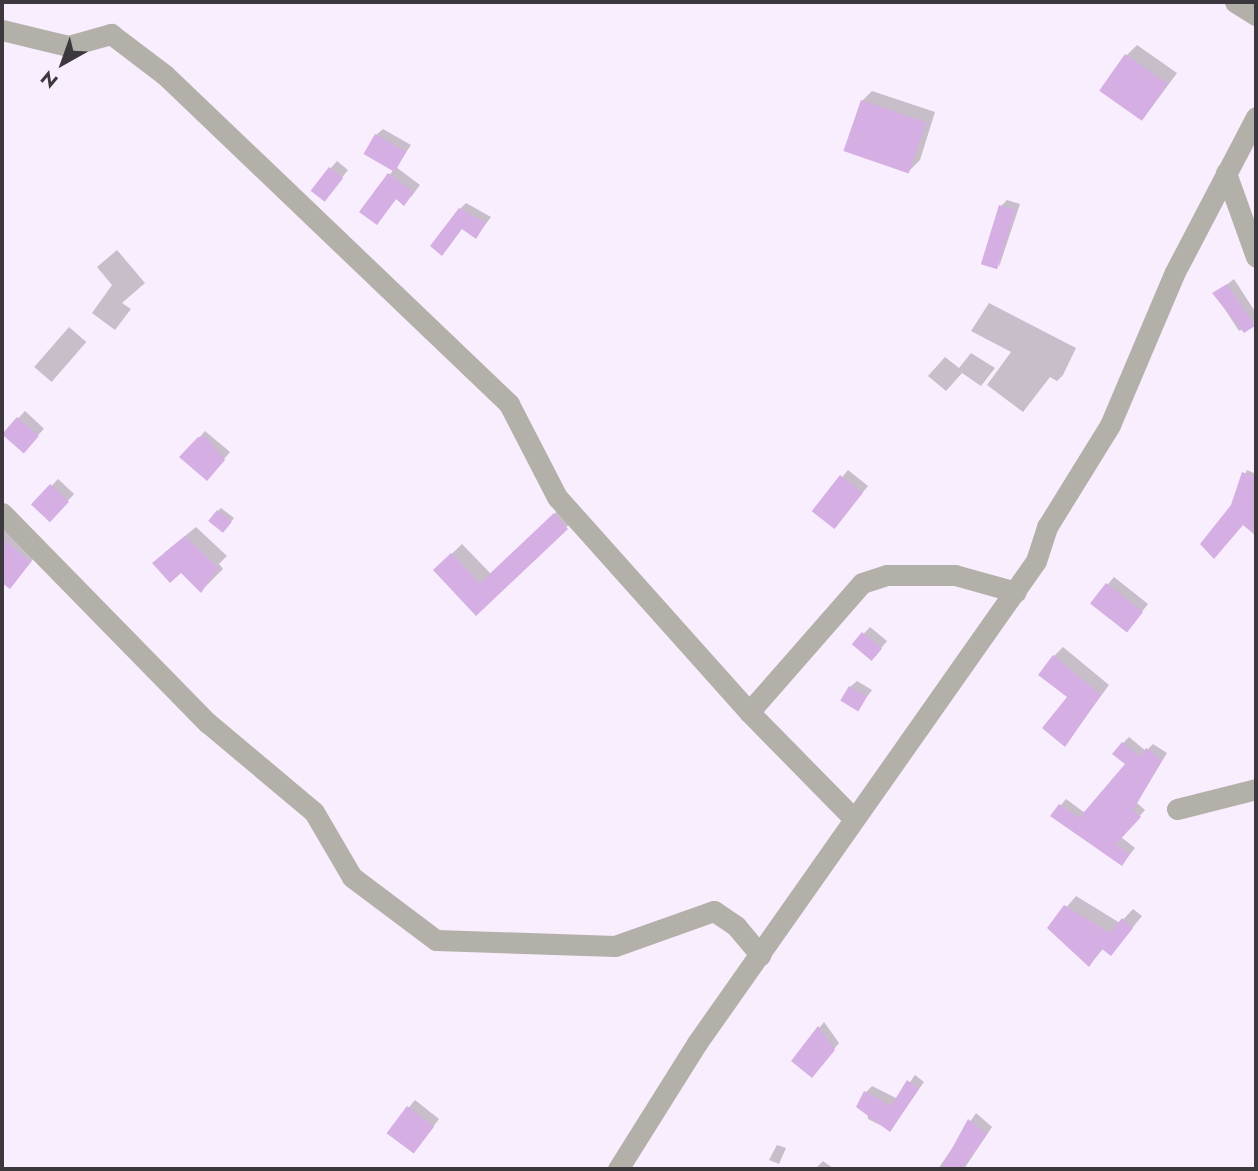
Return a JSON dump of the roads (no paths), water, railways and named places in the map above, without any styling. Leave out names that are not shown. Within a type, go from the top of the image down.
[{"type":"street","points":[[1235,2],[1256,15]]},
{"type":"street","points":[[2,30],[68,46],[111,34],[165,75],[509,404],[557,497],[749,712],[853,818]]},
{"type":"street","points":[[618,1169],[853,818],[1016,592],[1110,425],[1226,173],[1256,117]]},
{"type":"street","points":[[1226,173],[1256,257]]},
{"type":"street","points":[[2,513],[208,723],[314,812],[352,877],[436,940],[615,947],[714,911],[736,926],[760,955]]},
{"type":"street","points":[[749,712],[863,583],[887,575],[955,575],[1016,592]]},
{"type":"street","points":[[1177,809],[1256,789]]}]
